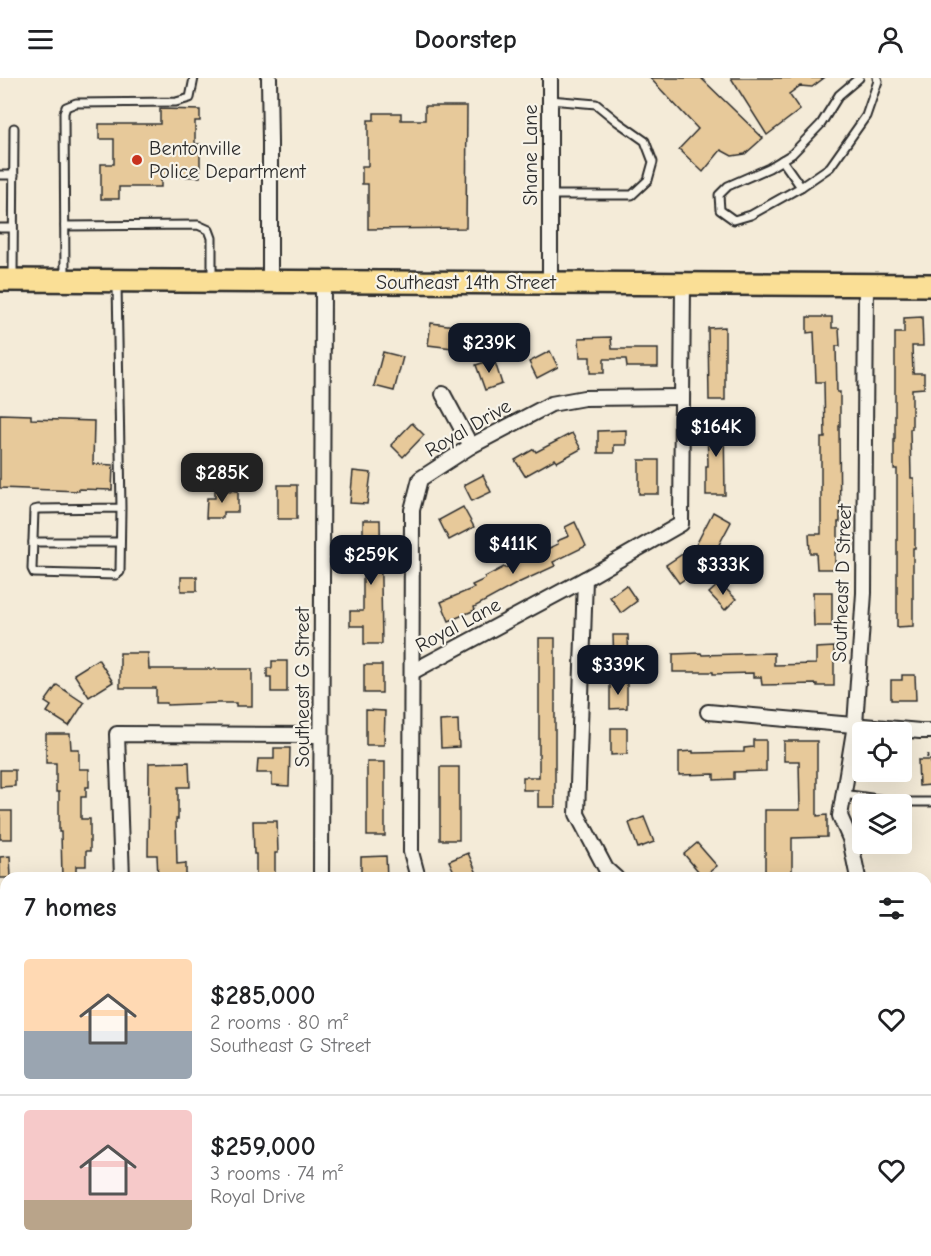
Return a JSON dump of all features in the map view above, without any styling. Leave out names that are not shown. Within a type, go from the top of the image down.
[{"type":"main road","name":"Southeast 14th Street","points":[[6,280],[931,285]]},
{"type":"street","points":[[268,78],[270,281]]},
{"type":"street","name":"Shane Lane","points":[[550,78],[550,282]]},
{"type":"street","name":"Southeast G Street","points":[[321,872],[322,281]]},
{"type":"street","points":[[682,397],[683,284]]},
{"type":"street","name":"Southeast D Street","points":[[855,722],[864,593],[866,285]]},
{"type":"street","points":[[443,394],[471,446]]},
{"type":"street","name":"Royal Drive","points":[[416,872],[411,852],[412,510],[420,479],[471,446],[551,404],[584,398],[682,397]]},
{"type":"street","name":"Royal Lane","points":[[412,672],[585,579],[681,524],[682,397]]},
{"type":"street","points":[[585,579],[577,814],[609,872]]},
{"type":"street","points":[[708,712],[852,725]]},
{"type":"street","points":[[912,730],[931,731]]},
{"type":"street","points":[[122,872],[117,734],[321,735]]},
{"type":"street","name":"Southeast D Street","points":[[852,742],[840,816],[850,839],[857,872]]},
{"type":"lane","points":[[65,281],[64,113],[66,107],[76,103],[176,102],[190,98],[194,78]]},
{"type":"lane","points":[[859,78],[839,95],[821,124],[792,154],[770,168],[728,186],[719,195],[720,210],[734,220],[750,215],[801,187],[830,167],[866,116],[878,81],[876,78]]},
{"type":"lane","points":[[550,100],[596,104],[645,141],[653,162],[648,180],[632,195],[550,195]]},
{"type":"lane","points":[[6,280],[13,228],[14,128]]},
{"type":"lane","points":[[782,160],[801,187]]},
{"type":"lane","points":[[0,175],[14,175]]},
{"type":"lane","points":[[65,226],[198,225],[209,230],[212,238],[213,281]]},
{"type":"lane","points":[[0,228],[13,228]]},
{"type":"lane","points":[[117,281],[121,508],[120,572],[116,575],[34,573],[32,569],[34,510],[121,508]]},
{"type":"lane","points":[[33,542],[120,542]]},
{"type":"lane","points":[[843,794],[899,802],[931,802]]},
{"type":"path","points":[[927,758],[931,755]]},
{"type":"building","points":[[650,78],[701,78],[763,138],[745,154],[732,156],[721,150],[703,172],[679,149],[698,129]]},
{"type":"building","points":[[731,78],[824,78],[812,87],[800,86],[789,94],[800,110],[767,135]]},
{"type":"building","points":[[425,106],[467,106],[466,228],[368,229],[368,184],[362,184],[362,166],[368,166],[368,120],[374,120],[374,113],[401,113],[401,120],[425,120]]},
{"type":"building","name":"Bentonville Police Department","points":[[160,109],[200,110],[200,121],[195,121],[195,144],[200,144],[200,177],[161,176],[161,187],[119,187],[119,199],[101,199],[101,164],[114,164],[114,139],[99,139],[99,124],[160,124]]},
{"type":"building","points":[[807,317],[832,317],[832,328],[839,328],[840,346],[836,346],[837,392],[840,392],[840,522],[838,522],[838,552],[835,552],[835,569],[817,569],[816,553],[810,553],[809,534],[821,534],[821,438],[825,438],[824,382],[816,382],[814,332],[807,333]]},
{"type":"building","points":[[922,317],[923,346],[912,346],[913,373],[924,373],[924,388],[912,389],[912,429],[910,429],[911,478],[914,478],[915,508],[913,626],[897,627],[897,469],[894,469],[895,333],[904,333],[904,318]]},
{"type":"building","points":[[431,323],[472,328],[469,350],[428,345]]},
{"type":"building","points":[[725,327],[725,400],[709,400],[708,328]]},
{"type":"building","points":[[611,337],[612,349],[658,349],[658,367],[627,367],[626,359],[604,359],[604,373],[590,373],[590,357],[580,357],[579,338]]},
{"type":"building","points":[[550,351],[558,367],[537,378],[529,362]]},
{"type":"building","points":[[383,352],[403,357],[394,391],[374,386]]},
{"type":"building","points":[[494,359],[502,384],[485,390],[476,365]]},
{"type":"building","points":[[0,414],[31,415],[31,419],[94,421],[93,464],[113,465],[112,490],[0,488]]},
{"type":"building","points":[[724,419],[725,495],[706,495],[707,420]]},
{"type":"building","points":[[412,423],[424,435],[403,457],[391,445]]},
{"type":"building","points":[[626,430],[626,445],[614,445],[614,453],[598,453],[598,431]]},
{"type":"building","points":[[572,433],[581,449],[557,462],[555,459],[525,476],[515,460],[534,449],[536,452]]},
{"type":"building","points":[[639,460],[659,460],[659,494],[639,494]]},
{"type":"building","points":[[353,471],[371,473],[367,504],[350,503]]},
{"type":"building","points":[[483,475],[491,492],[472,501],[464,485]]},
{"type":"building","points":[[278,485],[297,485],[297,519],[278,519]]},
{"type":"building","points":[[215,490],[238,491],[238,512],[223,512],[223,518],[206,518],[207,498],[215,498]]},
{"type":"building","points":[[463,507],[474,527],[449,540],[439,520]]},
{"type":"building","points":[[713,512],[731,522],[714,554],[696,545]]},
{"type":"building","points":[[363,520],[380,520],[382,644],[364,644],[364,626],[350,626],[350,611],[363,611]]},
{"type":"building","points":[[575,522],[586,546],[553,562],[555,566],[474,607],[475,610],[449,621],[441,602],[474,588],[472,585],[504,567],[558,544],[557,541],[569,536],[565,527]]},
{"type":"building","points":[[687,551],[700,568],[679,583],[666,565]]},
{"type":"building","points":[[181,577],[197,577],[197,591],[181,591]]},
{"type":"building","points":[[720,583],[736,599],[725,610],[709,593]]},
{"type":"building","points":[[626,585],[637,601],[621,613],[610,597]]},
{"type":"building","points":[[813,592],[832,592],[832,626],[814,626]]},
{"type":"building","points":[[613,635],[628,635],[629,663],[614,663]]},
{"type":"building","points":[[539,638],[555,638],[555,807],[538,807],[538,790],[523,790],[523,777],[539,777]]},
{"type":"building","points":[[834,647],[834,686],[762,685],[761,677],[753,677],[753,673],[673,672],[673,654],[774,653],[774,665],[816,664],[816,648]]},
{"type":"building","points":[[120,653],[148,653],[149,669],[252,669],[252,706],[236,706],[236,703],[167,705],[167,703],[156,703],[156,688],[120,688]]},
{"type":"building","points":[[98,659],[113,682],[89,697],[74,674]]},
{"type":"building","points":[[272,661],[287,661],[287,692],[271,692],[271,677],[267,677],[267,668],[272,668]]},
{"type":"building","points":[[364,665],[382,665],[382,693],[364,693]]},
{"type":"building","points":[[902,675],[915,675],[916,700],[891,700],[891,680],[902,680]]},
{"type":"building","points":[[610,683],[627,683],[627,708],[610,709]]},
{"type":"building","points":[[57,685],[84,703],[69,726],[47,712],[51,706],[45,702]]},
{"type":"building","points":[[366,710],[385,711],[384,745],[366,745]]},
{"type":"building","points":[[458,720],[459,747],[441,748],[440,721]]},
{"type":"building","points":[[611,728],[627,728],[627,754],[611,755]]},
{"type":"building","points":[[46,734],[70,734],[71,749],[79,749],[79,769],[89,769],[89,787],[86,787],[86,797],[81,797],[81,819],[90,819],[90,851],[86,851],[86,866],[76,866],[76,872],[62,872],[56,763],[46,763]]},
{"type":"building","points":[[753,740],[766,740],[766,771],[734,772],[734,779],[714,780],[714,774],[679,775],[679,752],[744,752],[744,748],[753,747]]},
{"type":"building","points":[[784,741],[817,741],[817,816],[827,815],[827,837],[792,838],[792,872],[765,872],[765,810],[800,810],[799,761],[784,761]]},
{"type":"building","points":[[274,748],[290,748],[289,786],[272,785],[272,773],[257,773],[258,759],[274,759]]},
{"type":"building","points":[[918,760],[931,760],[931,785],[919,786]]},
{"type":"building","points":[[189,762],[190,787],[178,787],[178,819],[176,819],[177,864],[186,863],[186,872],[158,872],[157,855],[148,855],[149,763]]},
{"type":"building","points":[[367,762],[385,762],[385,836],[367,836]]},
{"type":"building","points":[[440,767],[459,767],[459,840],[440,840]]},
{"type":"building","points":[[0,770],[15,770],[15,786],[0,787]]},
{"type":"building","points":[[0,811],[12,811],[12,839],[0,839]]},
{"type":"building","points":[[644,817],[654,842],[638,848],[629,823]]},
{"type":"building","points":[[253,821],[277,821],[278,853],[275,853],[275,872],[256,872],[256,854],[254,854]]},
{"type":"building","points":[[697,843],[717,866],[709,872],[699,872],[684,854]]},
{"type":"building","points":[[468,853],[476,872],[454,872],[449,861]]},
{"type":"building","points":[[10,856],[11,872],[0,872],[0,857]]},
{"type":"building","points":[[386,856],[387,872],[361,872],[361,857]]},
{"type":"place","name":"Bentonville Police Department","points":[[137,160]]}]
